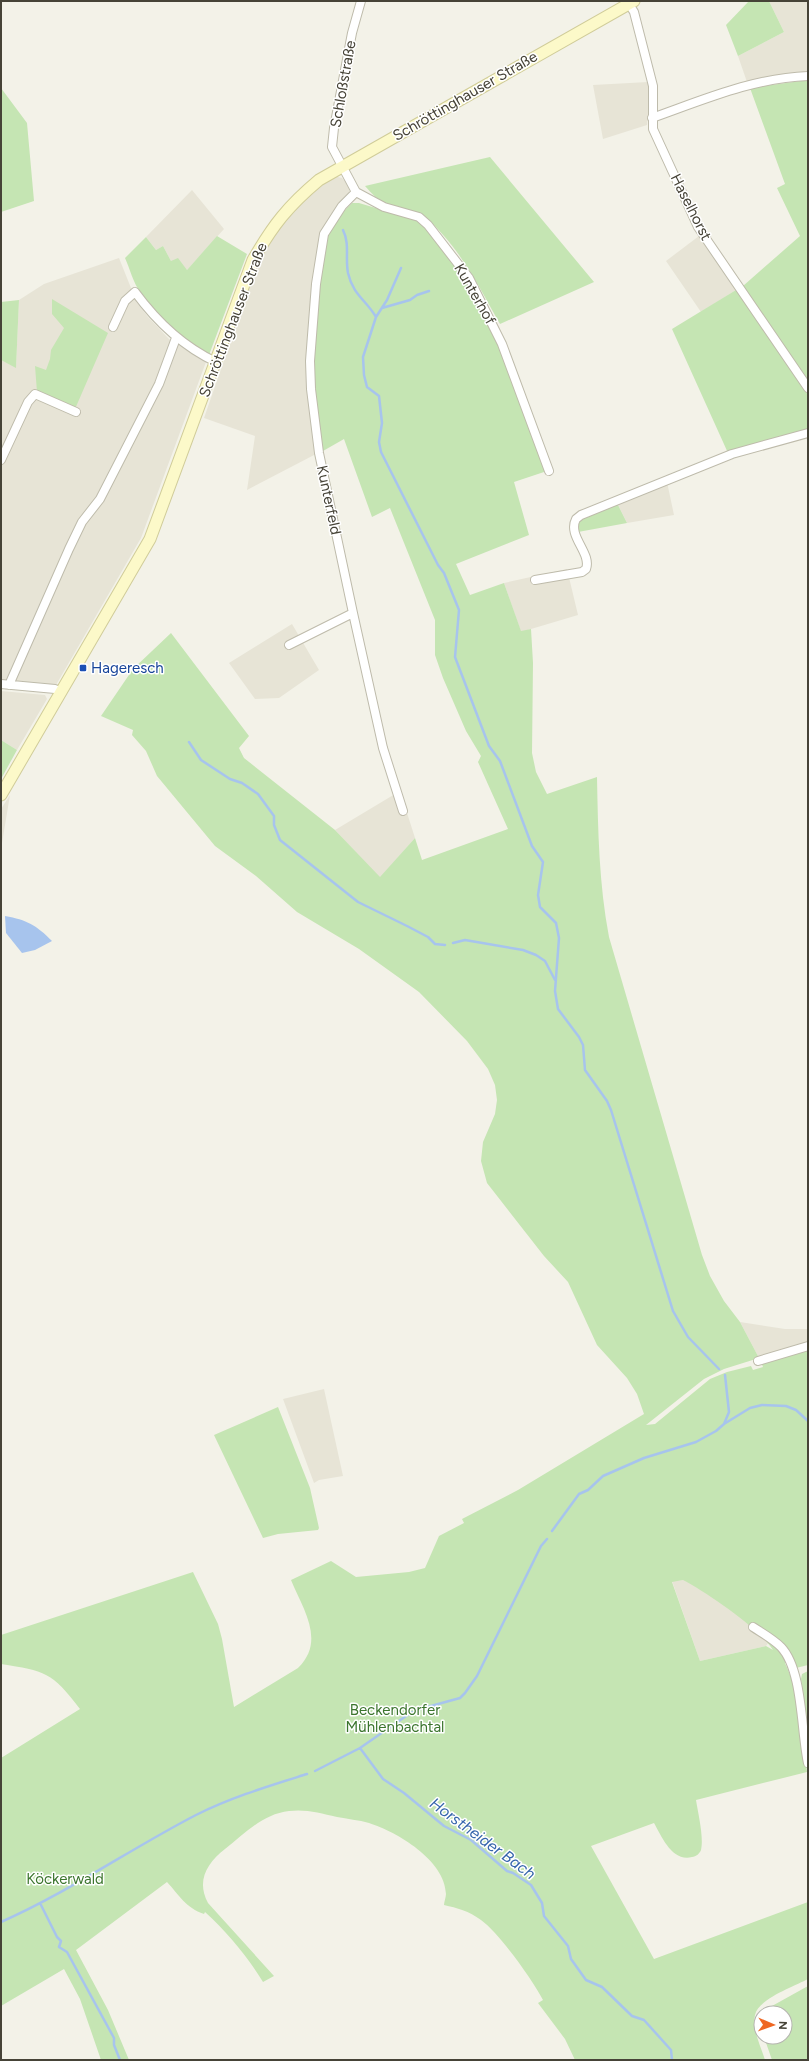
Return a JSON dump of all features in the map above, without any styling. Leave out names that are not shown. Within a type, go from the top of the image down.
[{"type":"main road","name":"Schröttinghauser Straße","points":[[1,795],[150,539],[253,260],[266,236],[281,215],[319,180],[342,166],[632,3]]},
{"type":"street","name":"Schloßstraße","points":[[342,166],[332,147],[334,128],[356,14],[361,1]]},
{"type":"street","name":"Haselhorst","points":[[632,3],[653,86],[653,129],[698,227],[808,388]]},
{"type":"street","points":[[652,118],[748,84],[808,76]]},
{"type":"street","points":[[342,166],[356,192]]},
{"type":"street","name":"Kunterhof","points":[[356,192],[384,207],[419,217],[428,225],[469,278],[502,344],[549,471]]},
{"type":"street","name":"Kunterfeld","points":[[356,192],[342,206],[324,234],[316,284],[310,361],[311,389],[320,453],[353,613],[383,748],[403,811]]},
{"type":"street","points":[[113,327],[125,301],[135,292],[151,314],[176,338],[216,362]]},
{"type":"street","points":[[61,692],[55,689],[5,685],[82,522],[100,499],[159,384],[176,338]]},
{"type":"street","points":[[1,460],[28,402],[35,394],[76,412]]},
{"type":"street","points":[[535,580],[586,570],[587,563],[574,529],[576,519],[581,515],[732,454],[808,433]]},
{"type":"street","points":[[289,645],[353,613]]},
{"type":"street","points":[[758,1360],[808,1346]]},
{"type":"street","points":[[753,1627],[780,1646],[790,1661],[797,1684],[808,1763]]},
{"type":"shaded area","points":[[769,1],[808,1],[808,74],[747,82],[738,56],[784,32]]},
{"type":"shaded area","points":[[648,82],[650,93],[647,125],[603,139],[593,85]]},
{"type":"shaded area","points":[[334,176],[342,178],[350,189],[348,195],[330,217],[322,231],[307,360],[316,454],[247,490],[255,436],[204,418],[258,263],[270,238],[301,200]]},
{"type":"shaded area","points":[[192,190],[224,229],[187,270],[171,261],[163,246],[156,250],[146,237]]},
{"type":"shaded area","points":[[699,236],[736,290],[701,312],[666,261]]},
{"type":"shaded area","points":[[119,258],[137,303],[148,317],[169,339],[206,362],[141,538],[56,685],[1,680],[1,360],[16,367],[19,300],[44,284]]},
{"type":"shaded area","points":[[667,482],[674,515],[627,523],[617,503]]},
{"type":"shaded area","points":[[567,569],[578,615],[521,632],[504,583]]},
{"type":"shaded area","points":[[292,624],[319,670],[279,698],[255,699],[229,663]]},
{"type":"shaded area","points":[[1,691],[45,695],[47,699],[17,750],[1,740]]},
{"type":"shaded area","points":[[400,791],[415,838],[380,878],[335,830]]},
{"type":"shaded area","points":[[10,795],[1,849],[1,809]]},
{"type":"shaded area","points":[[740,1322],[785,1329],[808,1329],[808,1343],[759,1358]]},
{"type":"shaded area","points":[[324,1389],[343,1476],[319,1480],[314,1483],[283,1399]]},
{"type":"shaded area","points":[[706,1578],[773,1637],[766,1646],[700,1661],[672,1581]]},
{"type":"green space","points":[[749,1],[769,1],[784,32],[738,56],[726,25]]},
{"type":"green space","points":[[808,80],[808,382],[743,286],[800,236],[777,188],[785,184],[750,88]]},
{"type":"green space","points":[[1,88],[27,123],[34,201],[1,212]]},
{"type":"green space","points":[[490,157],[594,282],[500,324],[468,268],[449,241],[438,229],[422,215],[391,206],[383,202],[365,186]]},
{"type":"green space","points":[[352,203],[359,203],[419,221],[427,228],[461,270],[501,343],[547,471],[514,482],[529,535],[456,564],[470,595],[504,583],[521,631],[531,629],[533,663],[532,753],[536,772],[547,794],[597,777],[601,877],[609,937],[702,1255],[710,1276],[724,1301],[740,1322],[759,1358],[724,1369],[704,1379],[646,1425],[655,1424],[710,1379],[727,1372],[751,1366],[753,1370],[763,1367],[761,1362],[808,1349],[808,1665],[796,1668],[792,1660],[785,1663],[797,1691],[807,1772],[696,1800],[702,1845],[698,1855],[693,1857],[685,1858],[673,1852],[664,1841],[654,1823],[591,1846],[654,1959],[808,1902],[808,1979],[770,1998],[762,2005],[753,2005],[753,2045],[759,2045],[765,2060],[575,2060],[565,2039],[538,2003],[543,2000],[538,1991],[506,1945],[488,1926],[472,1914],[444,1905],[446,1894],[444,1882],[429,1859],[418,1849],[393,1833],[369,1823],[301,1811],[280,1813],[255,1825],[213,1860],[205,1873],[203,1880],[203,1887],[208,1903],[274,1976],[263,1982],[244,1954],[222,1928],[205,1912],[204,1914],[188,1905],[167,1882],[76,1950],[108,2010],[129,2060],[101,2060],[80,1999],[64,1969],[1,2006],[1,1758],[80,1709],[62,1687],[46,1675],[28,1669],[1,1664],[1,1635],[193,1572],[218,1624],[234,1707],[298,1668],[306,1658],[310,1647],[310,1625],[291,1580],[331,1561],[356,1577],[409,1572],[425,1568],[439,1536],[464,1523],[462,1519],[518,1490],[644,1414],[637,1394],[627,1378],[597,1345],[568,1282],[544,1256],[487,1183],[481,1161],[483,1142],[495,1114],[497,1100],[495,1085],[488,1069],[467,1041],[419,992],[359,949],[297,912],[256,876],[215,846],[157,776],[146,751],[132,735],[133,730],[101,716],[133,669],[171,633],[249,736],[239,748],[244,758],[335,830],[380,877],[415,838],[422,860],[508,829],[478,762],[481,756],[466,731],[443,678],[435,655],[435,620],[390,508],[372,517],[344,439],[323,451],[314,389],[314,361],[322,265],[327,235],[334,221]],"holes":[[[683,1580],[718,1602],[756,1631],[773,1650],[766,1646],[700,1661],[672,1582]]]},
{"type":"green space","points":[[217,236],[247,254],[209,355],[180,335],[154,311],[133,280],[125,258],[146,237],[156,250],[163,246],[171,261],[178,258],[187,270]]},
{"type":"green space","points":[[736,290],[808,395],[808,430],[728,453],[672,329]]},
{"type":"green space","points":[[52,299],[108,333],[75,409],[37,392],[35,366],[46,370],[50,359],[51,350],[64,328],[52,314]]},
{"type":"green space","points":[[19,300],[16,368],[1,360],[1,302]]},
{"type":"green space","points":[[617,503],[627,523],[578,532],[578,522],[582,518]]},
{"type":"green space","points":[[1,740],[17,750],[1,779]]},
{"type":"green space","points":[[278,1407],[310,1488],[319,1528],[318,1530],[278,1534],[263,1538],[214,1435]]},
{"type":"green space","points":[[808,1671],[808,1736],[801,1679],[802,1674]]},
{"type":"green space","points":[[808,1986],[808,2060],[772,2060],[767,2045],[793,2045],[793,2005],[774,2005]]},
{"type":"water","points":[[5,916],[19,919],[31,924],[52,941],[35,950],[22,953],[6,933]]},
{"type":"waterway","points":[[343,230],[347,246],[347,267],[350,281],[356,292],[376,317]]},
{"type":"waterway","points":[[401,268],[387,300],[376,317],[363,357],[364,375],[367,387],[379,396],[382,423],[379,442],[381,452],[438,565],[444,573],[459,610],[455,657],[489,746],[500,761],[532,846],[543,862],[538,895],[540,907],[556,923],[559,938],[555,991],[558,1009],[579,1037],[583,1045],[585,1070],[607,1101],[611,1110],[673,1311],[688,1337],[719,1369]]},
{"type":"waterway","points":[[382,308],[410,300],[417,295],[429,291]]},
{"type":"waterway","points":[[189,742],[201,760],[230,779],[242,783],[258,794],[274,816],[274,825],[280,840],[358,902],[428,937],[435,944],[445,945]]},
{"type":"waterway","points":[[453,943],[465,940],[523,950],[536,955],[545,961],[555,980]]},
{"type":"waterway","points":[[724,1424],[729,1412],[725,1375]]},
{"type":"waterway","points":[[552,1531],[579,1494],[588,1490],[603,1476],[644,1458],[696,1442],[716,1431],[724,1424],[750,1408],[762,1405],[786,1406],[796,1410],[808,1421]]},
{"type":"waterway","points":[[315,1771],[360,1748],[409,1714],[420,1709],[460,1698],[477,1676],[541,1546],[547,1539]]},
{"type":"waterway","name":"Horstheider Bach","points":[[360,1748],[383,1779],[404,1793],[444,1826],[471,1840],[507,1871],[513,1873],[531,1885],[542,1903],[544,1916],[568,1946],[571,1959],[586,1980],[602,1987],[632,2016],[644,2020],[671,2050],[672,2060]]},
{"type":"waterway","points":[[1,1922],[75,1884],[196,1815],[237,1797],[307,1774]]},
{"type":"waterway","points":[[40,1903],[57,1937],[61,1941],[59,1947],[67,1952],[114,2038],[114,2045],[120,2060]]},
{"type":"place","name":"Hageresch","points":[[83,668]]},
{"type":"park label","name":"Beckendorfer Mühlenbachtal","points":[[395,1718]]},
{"type":"park label","name":"Köckerwald","points":[[65,1879]]}]
